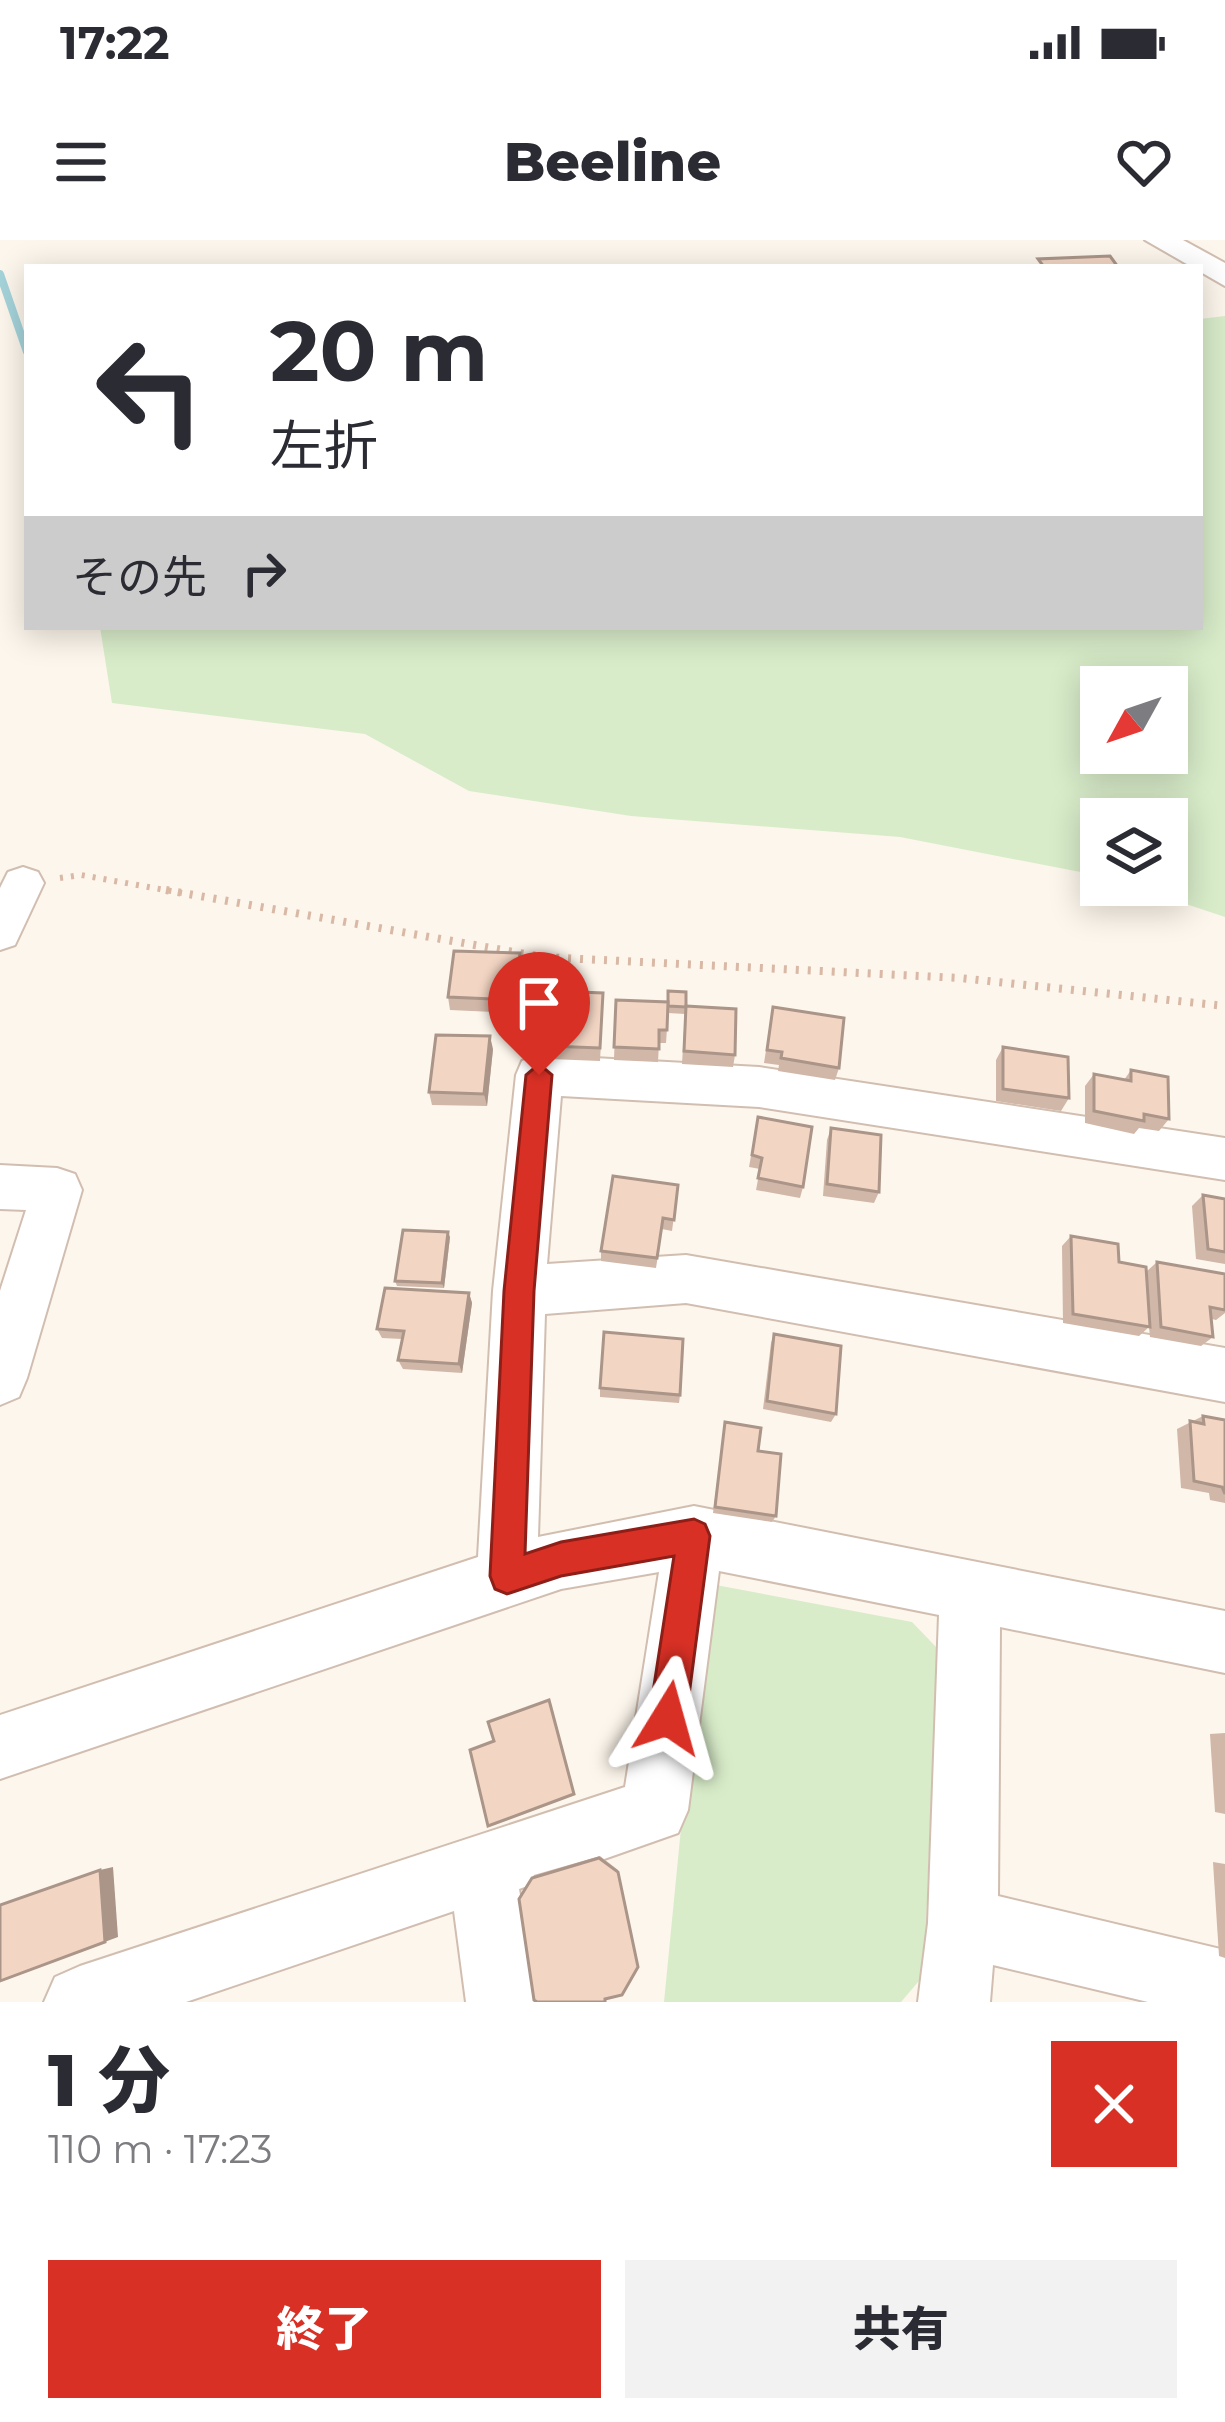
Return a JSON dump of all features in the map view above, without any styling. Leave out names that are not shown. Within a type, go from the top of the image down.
[{"type":"street","points":[[1160,240],[1225,276]]},
{"type":"street","points":[[0,934],[11,885]]},
{"type":"street","points":[[507,1576],[519,1291],[539,1075],[759,1087],[1225,1159]]},
{"type":"street","points":[[0,1187],[57,1190],[0,1378]]},
{"type":"street","points":[[519,1291],[686,1279],[1225,1375]]},
{"type":"street","points":[[80,2002],[655,1810],[694,1536]]},
{"type":"street","points":[[0,1747],[561,1559],[694,1536],[1225,1642]]},
{"type":"street","points":[[954,2002],[963,1923],[970,1588]]},
{"type":"street","points":[[482,1869],[502,2002]]},
{"type":"street","points":[[963,1923],[1225,1985]]},
{"type":"path","points":[[11,885],[80,874],[542,957],[960,978],[1225,1006]]},
{"type":"path","points":[[540,1053],[542,957]]},
{"type":"green space","points":[[1225,316],[1225,917],[1188,905],[1188,798],[1080,798],[1080,872],[900,837],[631,816],[469,791],[365,734],[112,703],[100,630],[1203,630],[1203,319]]},
{"type":"green space","points":[[705,1583],[912,1622],[937,1648],[924,1975],[901,2002],[664,2002]]},
{"type":"building","points":[[1110,256],[1116,264],[1042,264],[1038,259]]},
{"type":"building","points":[[454,951],[520,953],[515,1000],[448,997]]},
{"type":"building","points":[[553,991],[603,993],[600,1048],[549,1046]]},
{"type":"building","points":[[668,991],[686,992],[686,1007],[668,1006]]},
{"type":"building","points":[[616,1000],[668,1002],[667,1030],[659,1030],[659,1049],[614,1047]]},
{"type":"building","points":[[686,1006],[736,1009],[735,1055],[684,1051]]},
{"type":"building","points":[[773,1007],[844,1018],[839,1068],[781,1058],[782,1052],[767,1050]]},
{"type":"building","points":[[436,1035],[490,1036],[484,1094],[429,1092]]},
{"type":"building","points":[[1003,1047],[1068,1057],[1069,1098],[1003,1089]]},
{"type":"building","points":[[1131,1070],[1168,1077],[1169,1119],[1144,1114],[1144,1121],[1094,1111],[1094,1074],[1131,1081]]},
{"type":"building","points":[[758,1117],[812,1127],[803,1187],[758,1178],[762,1158],[752,1155]]},
{"type":"building","points":[[831,1128],[881,1135],[879,1192],[827,1184]]},
{"type":"building","points":[[613,1176],[678,1185],[674,1220],[663,1218],[657,1258],[601,1251]]},
{"type":"building","points":[[1203,1195],[1225,1199],[1225,1252],[1208,1249]]},
{"type":"building","points":[[403,1230],[448,1232],[442,1283],[395,1281]]},
{"type":"building","points":[[1071,1236],[1118,1244],[1119,1262],[1146,1267],[1150,1327],[1073,1314]]},
{"type":"building","points":[[1157,1262],[1225,1274],[1225,1310],[1210,1307],[1213,1337],[1161,1327]]},
{"type":"building","points":[[385,1288],[469,1293],[459,1364],[398,1360],[404,1331],[377,1329]]},
{"type":"building","points":[[604,1332],[683,1339],[680,1395],[600,1388]]},
{"type":"building","points":[[774,1334],[841,1346],[836,1414],[767,1401]]},
{"type":"building","points":[[1203,1416],[1225,1420],[1225,1494],[1222,1487],[1194,1481],[1190,1421],[1204,1424]]},
{"type":"building","points":[[725,1422],[761,1428],[758,1451],[781,1454],[776,1516],[715,1507]]},
{"type":"building","points":[[549,1700],[574,1794],[488,1826],[470,1750],[494,1741],[488,1722]]},
{"type":"building","points":[[599,1858],[618,1872],[638,1967],[622,1995],[605,2002],[537,2002],[519,1899],[532,1878]]},
{"type":"building","points":[[100,1870],[105,1942],[0,1981],[0,1905]]},
{"type":"waterway","points":[[0,274],[24,343]]},
{"type":"route","points":[[539,1075],[519,1291],[507,1576],[561,1559],[694,1536],[668,1718]]}]
